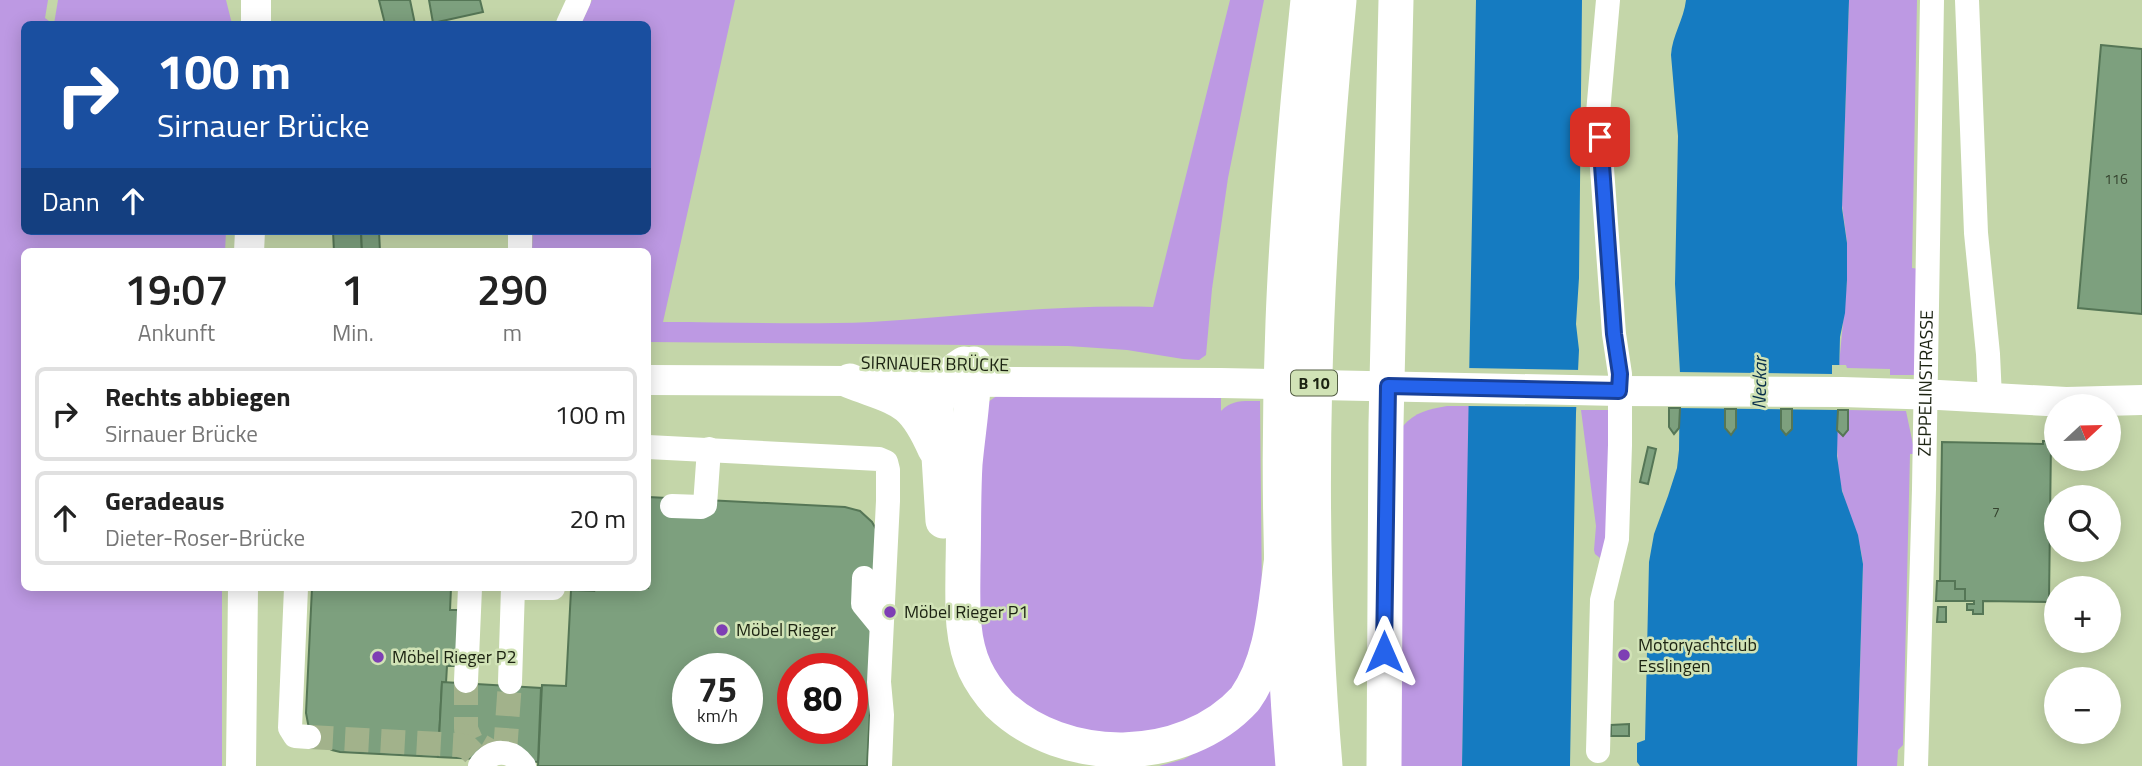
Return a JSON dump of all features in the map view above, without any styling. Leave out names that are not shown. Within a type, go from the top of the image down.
[{"type":"highway","name":"B 10","points":[[1293,766],[1282,556],[1283,323],[1293,150],[1308,0]]},
{"type":"highway","name":"B 10","points":[[1325,766],[1317,648],[1312,439],[1315,312],[1325,144],[1339,0]]},
{"type":"highway","points":[[1384,766],[1380,386],[1396,0]]},
{"type":"highway","points":[[964,373],[964,631],[975,670],[1006,714],[1034,739],[1071,756],[1108,763],[1130,763],[1168,756],[1203,739],[1231,715],[1255,682],[1271,634],[1282,556]]},
{"type":"highway","points":[[964,373],[940,391],[936,408],[944,535],[945,627],[956,669],[978,708],[1001,732],[1033,752],[1070,766]]},
{"type":"highway","points":[[850,381],[891,395],[908,405],[922,422],[939,457]]},
{"type":"main road","points":[[256,0],[256,21]]},
{"type":"main road","name":"SIRNAUER BRÜCKE","points":[[651,362],[1222,383],[1429,387],[1619,399],[1939,395],[1990,398]]},
{"type":"main road","name":"SIRNAUER BRÜCKE","points":[[651,380],[850,381],[964,373]]},
{"type":"main road","points":[[1990,398],[2066,402],[2142,400]]},
{"type":"main road","points":[[242,766],[243,591]]},
{"type":"street","points":[[569,21],[579,0]]},
{"type":"street","points":[[1598,751],[1602,600],[1615,551],[1618,526],[1620,374],[1614,334],[1598,113],[1608,0]]},
{"type":"street","name":"ZEPPELINSTRASSE","points":[[1916,766],[1924,489],[1932,0]]},
{"type":"street","points":[[1966,0],[1976,233],[1990,398]]},
{"type":"street","points":[[651,447],[883,460],[888,466],[879,682],[882,715],[880,766]]},
{"type":"street","points":[[672,506],[704,506],[709,449]]},
{"type":"street","points":[[864,578],[863,604],[881,626]]},
{"type":"street","points":[[296,591],[289,728],[295,736],[309,737]]},
{"type":"street","points":[[466,681],[470,591]]},
{"type":"street","points":[[510,682],[513,591]]},
{"type":"street","points":[[480,766],[489,755],[501,752],[513,755],[523,766]]},
{"type":"shaded area","points":[[0,0],[48,0],[45,18],[49,21],[21,21],[21,235],[226,235],[225,248],[21,248],[21,591],[222,591],[222,766],[0,766]]},
{"type":"shaded area","points":[[58,0],[226,0],[231,21],[54,21]]},
{"type":"shaded area","points":[[592,0],[735,0],[663,322],[871,322],[1082,307],[1153,307],[1230,0],[1264,0],[1228,178],[1212,289],[1206,355],[1199,360],[1183,359],[1127,350],[1068,346],[651,342],[651,248],[532,248],[533,235],[651,235],[651,21],[582,21]]},
{"type":"shaded area","points":[[1849,0],[1917,0],[1912,268],[1919,269],[1917,375],[1890,375],[1890,369],[1847,368],[1846,365],[1839,365],[1847,280],[1847,242],[1842,205]]},
{"type":"shaded area","points":[[1001,393],[1221,397],[1221,411],[1234,403],[1260,401],[1262,601],[1253,666],[1193,736],[1042,736],[978,650],[977,463],[988,402]]},
{"type":"shaded area","points":[[1447,406],[1470,406],[1462,766],[1394,766],[1403,426],[1412,417],[1423,412]]},
{"type":"shaded area","points":[[1581,410],[1612,410],[1611,529],[1600,558],[1594,550],[1596,526]]},
{"type":"shaded area","points":[[1848,410],[1906,411],[1915,454],[1910,454],[1903,745],[1898,750],[1897,766],[1857,766],[1863,564],[1857,535],[1842,490],[1837,452],[1837,430],[1843,436],[1847,432]]},
{"type":"shaded area","points":[[1270,675],[1277,766],[1159,766],[1184,759],[1213,743]]},
{"type":"water","points":[[1476,0],[1582,0],[1579,278],[1576,324],[1579,350],[1570,766],[1462,766]]},
{"type":"water","name":"Neckar","points":[[1686,0],[1849,0],[1842,208],[1847,243],[1847,280],[1840,337],[1837,456],[1842,491],[1858,535],[1863,564],[1857,766],[1640,766],[1637,762],[1637,743],[1645,740],[1649,562],[1654,534],[1677,468],[1679,450],[1680,373],[1675,284],[1678,136],[1671,55]]},
{"type":"pier","points":[[1832,365],[1843,365],[1841,410],[1676,408],[1676,372],[1832,374]]},
{"type":"pier","points":[[1467,368],[1582,370],[1580,407],[1467,406]]},
{"type":"building","points":[[379,0],[410,0],[414,21],[384,21]]},
{"type":"building","points":[[429,0],[480,0],[483,12],[433,21]]},
{"type":"building","points":[[2101,45],[2142,49],[2142,314],[2078,308]]},
{"type":"building","points":[[333,235],[361,235],[362,248],[334,248]]},
{"type":"building","points":[[361,235],[379,235],[380,248],[362,248]]},
{"type":"building","points":[[1669,408],[1680,408],[1679,428],[1674,434],[1669,427]]},
{"type":"building","points":[[1725,409],[1736,409],[1736,428],[1731,435],[1725,428]]},
{"type":"building","points":[[1781,409],[1792,409],[1792,429],[1786,435],[1781,429]]},
{"type":"building","points":[[1838,410],[1848,410],[1848,430],[1843,436],[1837,430]]},
{"type":"building","points":[[2044,441],[2044,471],[2051,471],[2050,485],[2044,485],[2044,562],[2049,562],[2049,576],[2044,576],[2044,602],[1983,601],[1983,614],[1973,614],[1973,610],[1967,610],[1967,604],[1974,604],[1974,601],[1965,601],[1965,589],[1955,589],[1955,581],[1940,581],[1942,442],[2043,444]]},
{"type":"building","points":[[1648,447],[1656,449],[1648,484],[1640,482]]},
{"type":"building","name":"Möbel Rieger","points":[[651,497],[845,507],[860,511],[876,529],[879,545],[867,766],[538,766],[542,685],[566,686],[571,591],[651,591]]},
{"type":"building","points":[[1937,581],[1955,581],[1955,589],[1965,589],[1965,601],[1936,601]]},
{"type":"building","name":"Möbel Rieger P2","points":[[312,591],[451,591],[450,610],[459,610],[456,666],[447,666],[446,683],[442,682],[438,757],[332,750],[319,743],[309,729],[306,713]]},
{"type":"building","points":[[1938,607],[1946,607],[1946,622],[1937,622]]},
{"type":"building","points":[[442,682],[541,688],[538,762],[438,757]]},
{"type":"building","points":[[1629,724],[1629,736],[1611,736],[1611,725]]},
{"type":"tunnel","points":[[466,681],[466,729],[471,740],[490,751]]},
{"type":"tunnel","points":[[505,752],[510,682]]},
{"type":"tunnel","points":[[309,737],[458,745],[467,747],[482,762]]},
{"type":"place","name":"Möbel Rieger P1","points":[[890,612]]},
{"type":"place","name":"Möbel Rieger","points":[[722,630]]},
{"type":"place","name":"Motoryachtclub Esslingen","points":[[1624,655]]},
{"type":"place","name":"Möbel Rieger P2","points":[[378,657]]},
{"type":"route","points":[[1384,652],[1388,386],[1619,391],[1620,374],[1614,334],[1600,137]]}]
